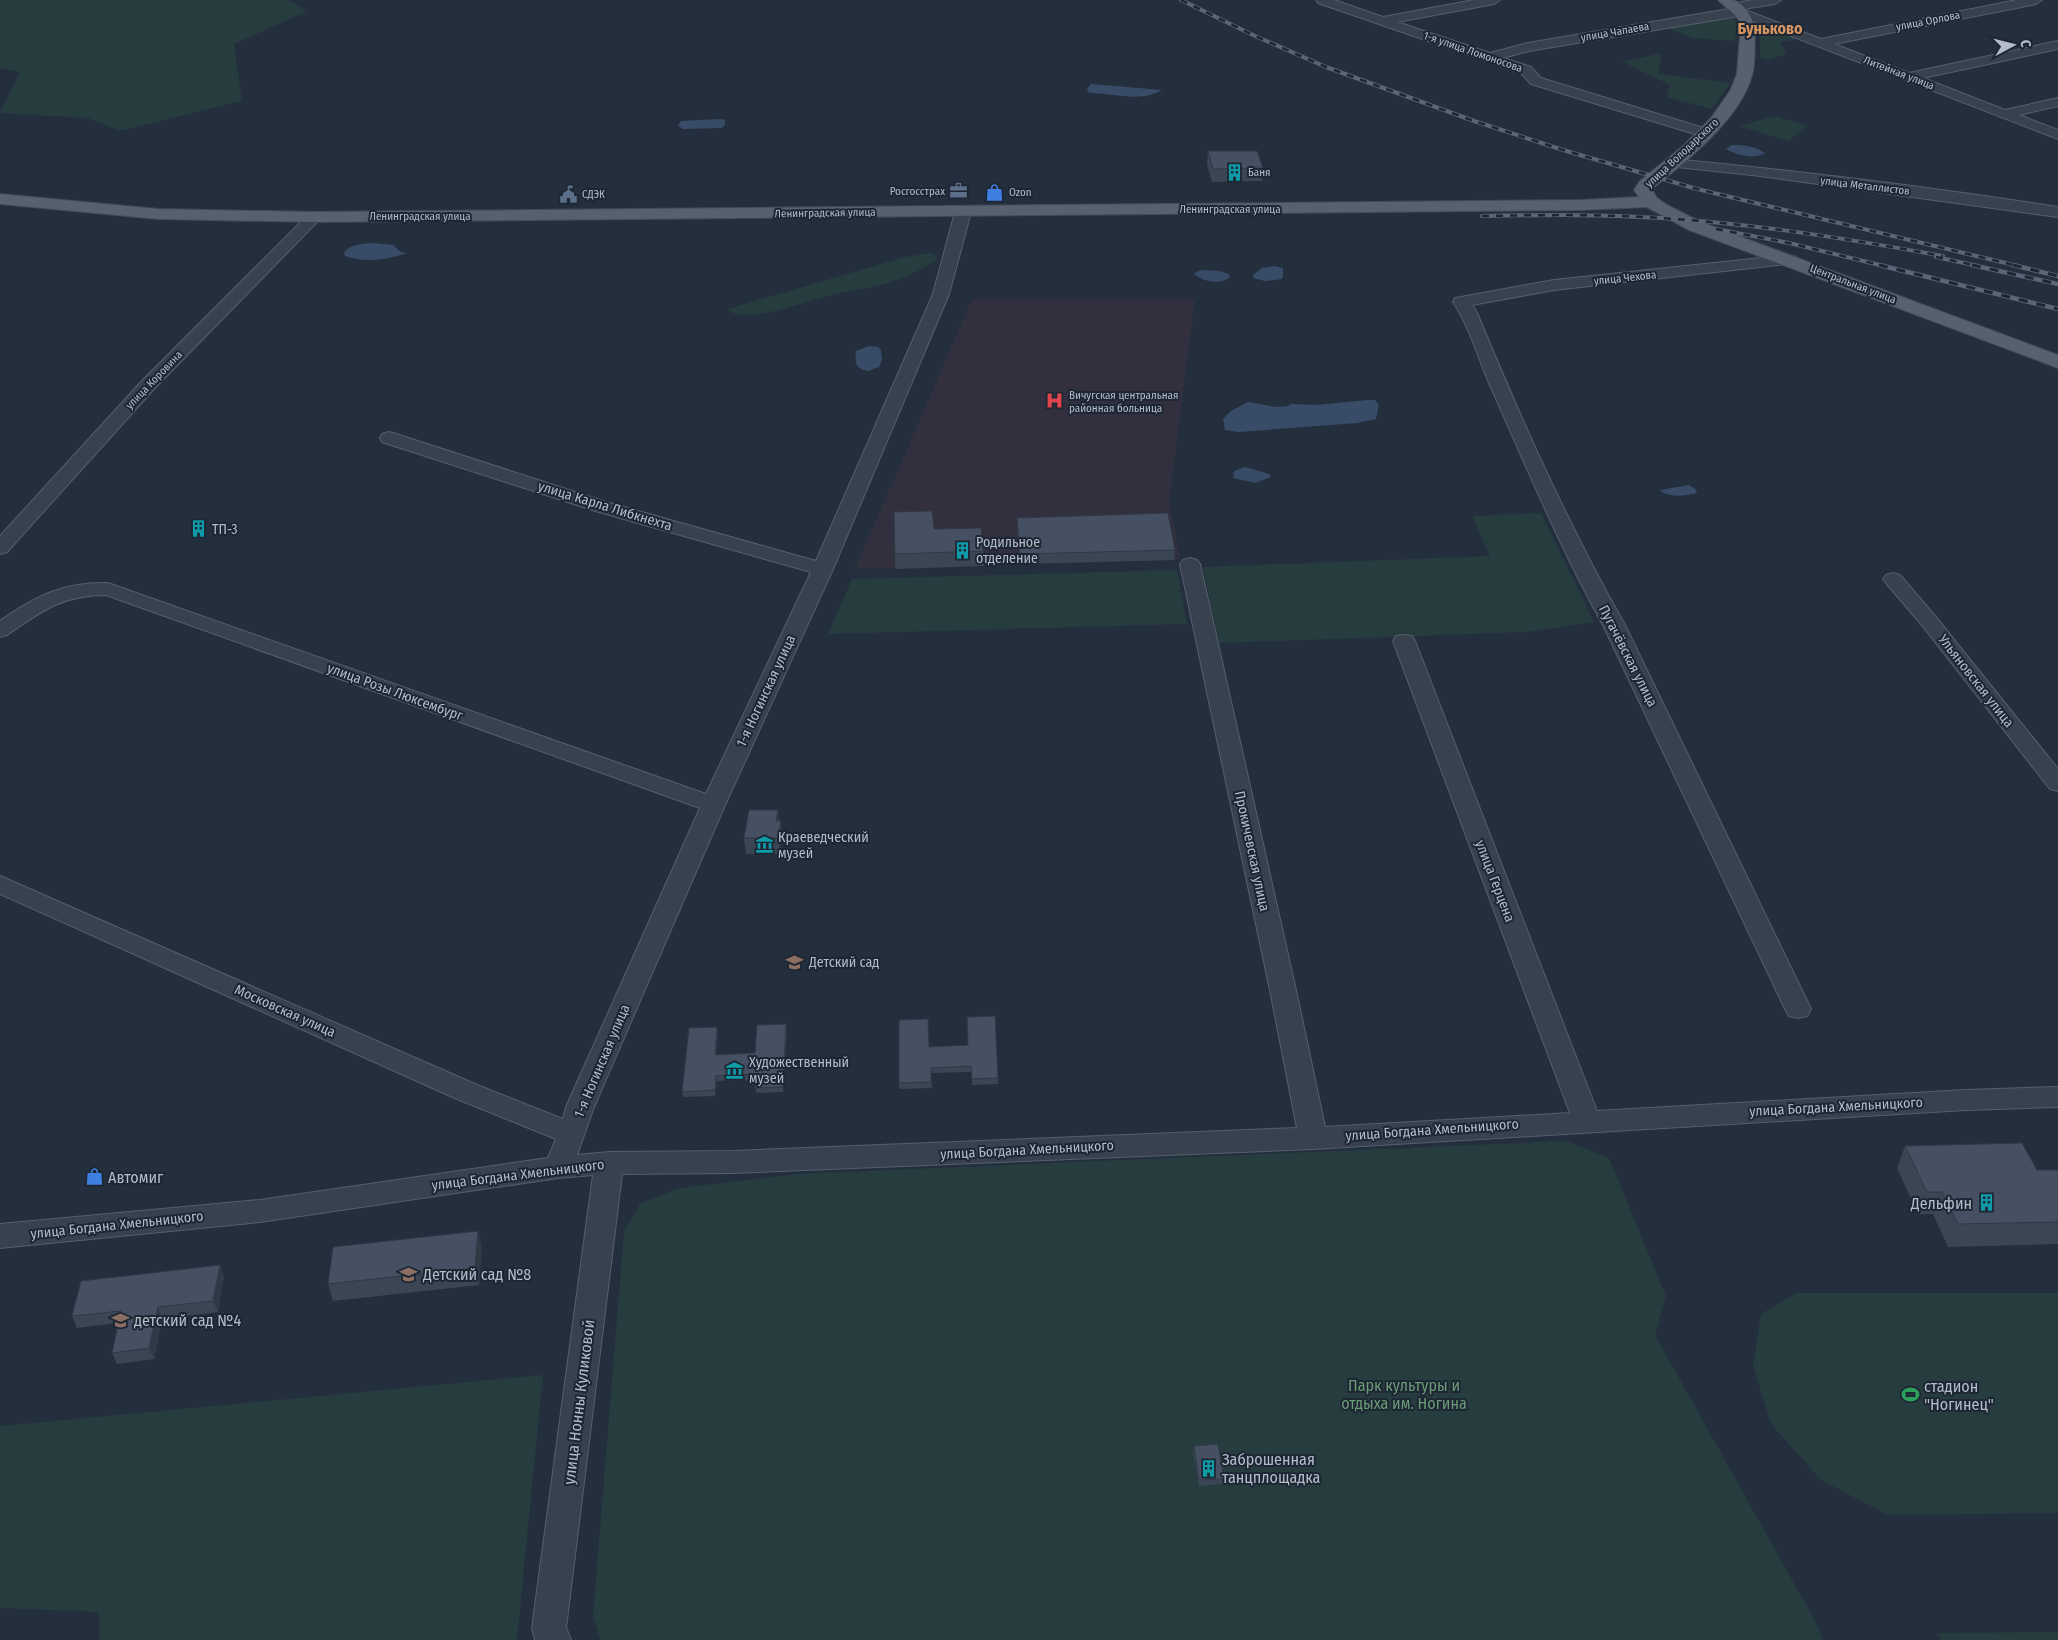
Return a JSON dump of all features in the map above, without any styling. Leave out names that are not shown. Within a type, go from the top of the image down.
[{"type":"main road","name":"улица Володарского","points":[[1651,202],[1643,190],[1646,185],[1706,133],[1732,102],[1745,74],[1748,23],[1733,6]]},
{"type":"main road","name":"Ленинградская улица","points":[[0,199],[158,214],[314,217],[963,212],[1582,205],[1651,202]]},
{"type":"main road","name":"Центральная улица","points":[[1651,202],[1695,226],[2058,362]]},
{"type":"street","name":"1-я улица Ломоносова","points":[[1322,0],[1526,70],[1536,81],[1706,133]]},
{"type":"street","points":[[1384,21],[1494,0]]},
{"type":"street","name":"улица Чапаева","points":[[1490,57],[1528,47],[1724,13],[1733,6],[1775,0]]},
{"type":"street","name":"улица Орлова","points":[[1820,42],[2036,0]]},
{"type":"street","name":"Литейная улица","points":[[1733,6],[2058,135]]},
{"type":"street","points":[[1909,77],[2058,45]]},
{"type":"street","points":[[2004,114],[2058,102]]},
{"type":"street","name":"улица Металлистов","points":[[1672,163],[1718,167],[1979,200],[2058,212]]},
{"type":"street","name":"1-я Ногинская улица","points":[[558,1167],[572,1134],[580,1107],[713,805],[823,569],[941,294],[963,212]]},
{"type":"street","name":"улица Коровина","points":[[0,548],[148,385],[314,217]]},
{"type":"street","name":"улица Чехова","points":[[1461,302],[1554,285],[1790,260]]},
{"type":"street","name":"Пугачёвская улица","points":[[1461,302],[1469,313],[1498,384],[1584,572],[1619,634],[1798,1009]]},
{"type":"street","name":"улица Карла Либкнехта","points":[[388,438],[599,506],[823,569]]},
{"type":"street","name":"Прокичевская улица","points":[[1190,564],[1284,995],[1313,1138]]},
{"type":"street","name":"Ульяновская улица","points":[[1893,579],[1928,620],[2058,784]]},
{"type":"street","name":"улица Розы Люксембург","points":[[0,630],[47,600],[75,590],[108,590],[158,606],[348,676],[713,805]]},
{"type":"street","name":"улица Герцена","points":[[1404,641],[1586,1121]]},
{"type":"street","name":"Московская улица","points":[[0,884],[467,1092],[572,1134]]},
{"type":"street","name":"улица Богдана Хмельницкого","points":[[0,1236],[260,1211],[558,1167],[609,1163],[762,1161],[1313,1138],[1966,1100],[2058,1097]]},
{"type":"street","name":"улица Нонны Куликовой","points":[[553,1640],[549,1628],[609,1163]]},
{"type":"shaded area","name":"Вичугская центральная районная больница","points":[[972,299],[1195,299],[1169,502],[1181,560],[855,569]]},
{"type":"green space","points":[[0,0],[288,0],[307,11],[234,44],[242,101],[119,131],[88,118],[0,113],[20,72],[0,68]]},
{"type":"green space","points":[[1732,17],[1737,23],[1735,41],[1693,38],[1665,27]]},
{"type":"green space","points":[[1766,25],[1795,37],[1794,40],[1780,42],[1786,52],[1784,55],[1769,60],[1760,57],[1760,27]]},
{"type":"green space","points":[[1657,54],[1662,55],[1658,74],[1730,83],[1712,109],[1667,97],[1670,85],[1623,62]]},
{"type":"green space","points":[[1774,116],[1808,126],[1788,141],[1739,126]]},
{"type":"green space","points":[[931,253],[937,257],[937,260],[906,277],[885,284],[762,313],[736,314],[728,310],[905,257]]},
{"type":"green space","points":[[1541,513],[1594,622],[1527,632],[1219,643],[1203,567],[1490,556],[1472,516]]},
{"type":"green space","points":[[1177,570],[1187,624],[828,634],[852,579]]},
{"type":"green space","name":"Парк культуры и отдыха им. Ногина","points":[[1566,1141],[1609,1158],[1666,1296],[1655,1335],[1815,1621],[1823,1640],[600,1640],[593,1616],[624,1231],[640,1204],[679,1188],[797,1174]]},
{"type":"green space","name":"стадион \"Ногинец\"","points":[[1797,1293],[2058,1293],[2058,1513],[1888,1515],[1821,1480],[1771,1424],[1753,1366],[1761,1314]]},
{"type":"green space","points":[[543,1375],[517,1640],[99,1640],[99,1612],[0,1608],[0,1426]]},
{"type":"green space","points":[[2058,1632],[2058,1640],[1941,1640],[1938,1633]]},
{"type":"water","points":[[1091,84],[1162,90],[1154,94],[1136,97],[1089,93],[1087,89]]},
{"type":"water","points":[[725,120],[725,125],[721,128],[683,129],[678,126],[681,121]]},
{"type":"water","points":[[1732,145],[1749,146],[1765,153],[1756,156],[1740,155],[1726,149]]},
{"type":"water","points":[[372,243],[393,245],[401,252],[407,253],[376,260],[345,256],[344,253],[353,246]]},
{"type":"water","points":[[1275,266],[1283,268],[1282,279],[1265,281],[1253,278],[1253,275],[1262,268]]},
{"type":"water","points":[[1201,270],[1219,271],[1229,274],[1230,277],[1217,282],[1201,279],[1194,273]]},
{"type":"water","points":[[869,346],[878,347],[881,350],[882,360],[879,367],[868,371],[858,367],[856,351]]},
{"type":"water","points":[[1375,400],[1379,405],[1376,419],[1357,423],[1238,432],[1225,430],[1223,419],[1231,411],[1248,402],[1276,407],[1292,404],[1317,405]]},
{"type":"water","points":[[1245,467],[1269,474],[1271,477],[1255,483],[1233,478],[1234,471]]},
{"type":"water","points":[[1689,485],[1697,493],[1672,495],[1663,493],[1660,490]]},
{"type":"building","points":[[1208,151],[1257,151],[1263,168],[1213,169]]},
{"type":"building","points":[[932,511],[934,529],[981,528],[983,551],[895,554],[894,512]]},
{"type":"building","points":[[1168,513],[1175,550],[1020,554],[1017,518]]},
{"type":"building","points":[[749,810],[778,810],[776,821],[781,821],[778,838],[744,838]]},
{"type":"building","points":[[995,1016],[998,1078],[972,1079],[971,1066],[931,1068],[931,1082],[899,1083],[899,1020],[928,1019],[929,1047],[968,1045],[967,1017]]},
{"type":"building","name":"Художественный музей","points":[[786,1024],[783,1087],[755,1088],[756,1074],[716,1076],[715,1090],[682,1092],[689,1028],[717,1027],[715,1055],[755,1053],[757,1025]]},
{"type":"building","points":[[2022,1143],[2037,1170],[2058,1170],[2058,1222],[1958,1224],[1942,1192],[1927,1192],[1905,1146]]},
{"type":"building","points":[[478,1231],[475,1268],[328,1284],[333,1247]]},
{"type":"building","name":"детский сад №4","points":[[220,1265],[213,1301],[158,1307],[149,1348],[112,1353],[121,1311],[72,1316],[81,1281]]},
{"type":"building","name":"Заброшенная танцплощадка","points":[[1218,1444],[1224,1479],[1199,1480],[1194,1446]]},
{"type":"railway","points":[[1181,0],[1255,36],[1326,67],[1474,121],[1563,150],[1697,189],[2018,266]]},
{"type":"railway","points":[[1482,216],[1594,215],[1732,224],[1802,233],[1943,256]]},
{"type":"railway","points":[[1716,229],[1789,243],[1884,266]]},
{"type":"railway","points":[[1936,257],[1978,266]]},
{"type":"railway","points":[[1879,265],[2058,309]]},
{"type":"railway","points":[[1972,265],[2058,284]]},
{"type":"railway","points":[[2013,265],[2058,276]]},
{"type":"place","name":"Баня","points":[[1234,172]]},
{"type":"place","name":"Росгосстрах","points":[[959,191]]},
{"type":"place","name":"Ozon","points":[[995,192]]},
{"type":"place","name":"СДЭК","points":[[568,194]]},
{"type":"place","name":"Вичугская центральная районная больница","points":[[1055,401]]},
{"type":"place","name":"ТП-3","points":[[198,529]]},
{"type":"place","name":"Родильное отделение","points":[[962,550]]},
{"type":"place","name":"Краеведческий музей","points":[[764,845]]},
{"type":"place","name":"Детский сад","points":[[795,962]]},
{"type":"place","name":"Художественный музей","points":[[735,1070]]},
{"type":"place","name":"Автомиг","points":[[94,1177]]},
{"type":"place","name":"Дельфин","points":[[1986,1203]]},
{"type":"place","name":"Детский сад №8","points":[[409,1274]]},
{"type":"place","name":"детский сад №4","points":[[120,1320]]},
{"type":"place","name":"стадион \"Ногинец\"","points":[[1910,1395]]},
{"type":"place","name":"Заброшенная танцплощадка","points":[[1208,1468]]},
{"type":"district","name":"Буньково","points":[[1770,28]]}]
